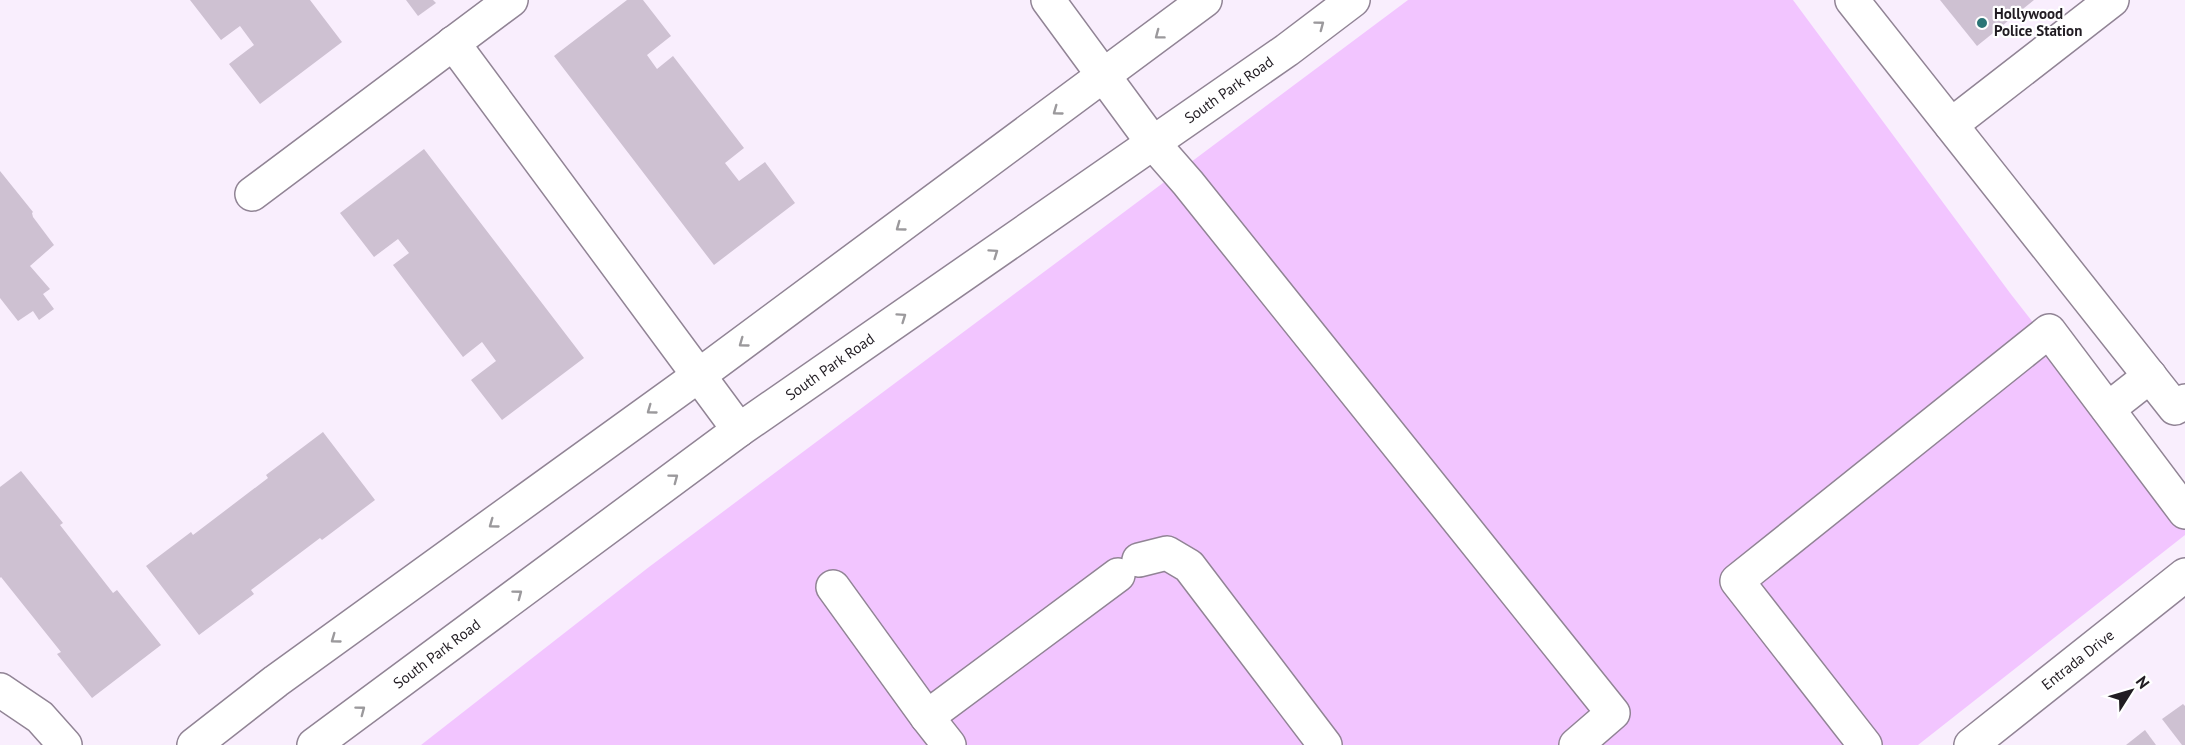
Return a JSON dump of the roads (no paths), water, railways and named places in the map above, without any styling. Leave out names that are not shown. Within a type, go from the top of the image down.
[{"type":"street","points":[[252,194],[511,0]]},
{"type":"street","points":[[1048,0],[1153,143],[1188,183],[1613,713],[1576,745]]},
{"type":"street","points":[[194,745],[276,681],[698,376],[1205,0]]},
{"type":"street","name":"South Park Road","points":[[314,745],[739,430],[1287,50],[1353,0]]},
{"type":"street","points":[[1852,0],[2175,408],[2185,401]]},
{"type":"street","points":[[1951,125],[2112,0]]},
{"type":"street","points":[[453,43],[739,430]]},
{"type":"street","points":[[1864,745],[1737,581],[2049,331],[2185,512]]},
{"type":"street","points":[[2108,409],[2150,376]]},
{"type":"street","points":[[927,717],[1129,567],[1167,553],[1189,566],[1325,745]]},
{"type":"street","name":"Entrada Drive","points":[[1971,745],[2185,575]]},
{"type":"street","points":[[833,587],[949,745]]},
{"type":"street","points":[[0,690],[40,717],[65,745]]},
{"type":"place","name":"Hollywood Police Station","points":[[1982,23]]}]
